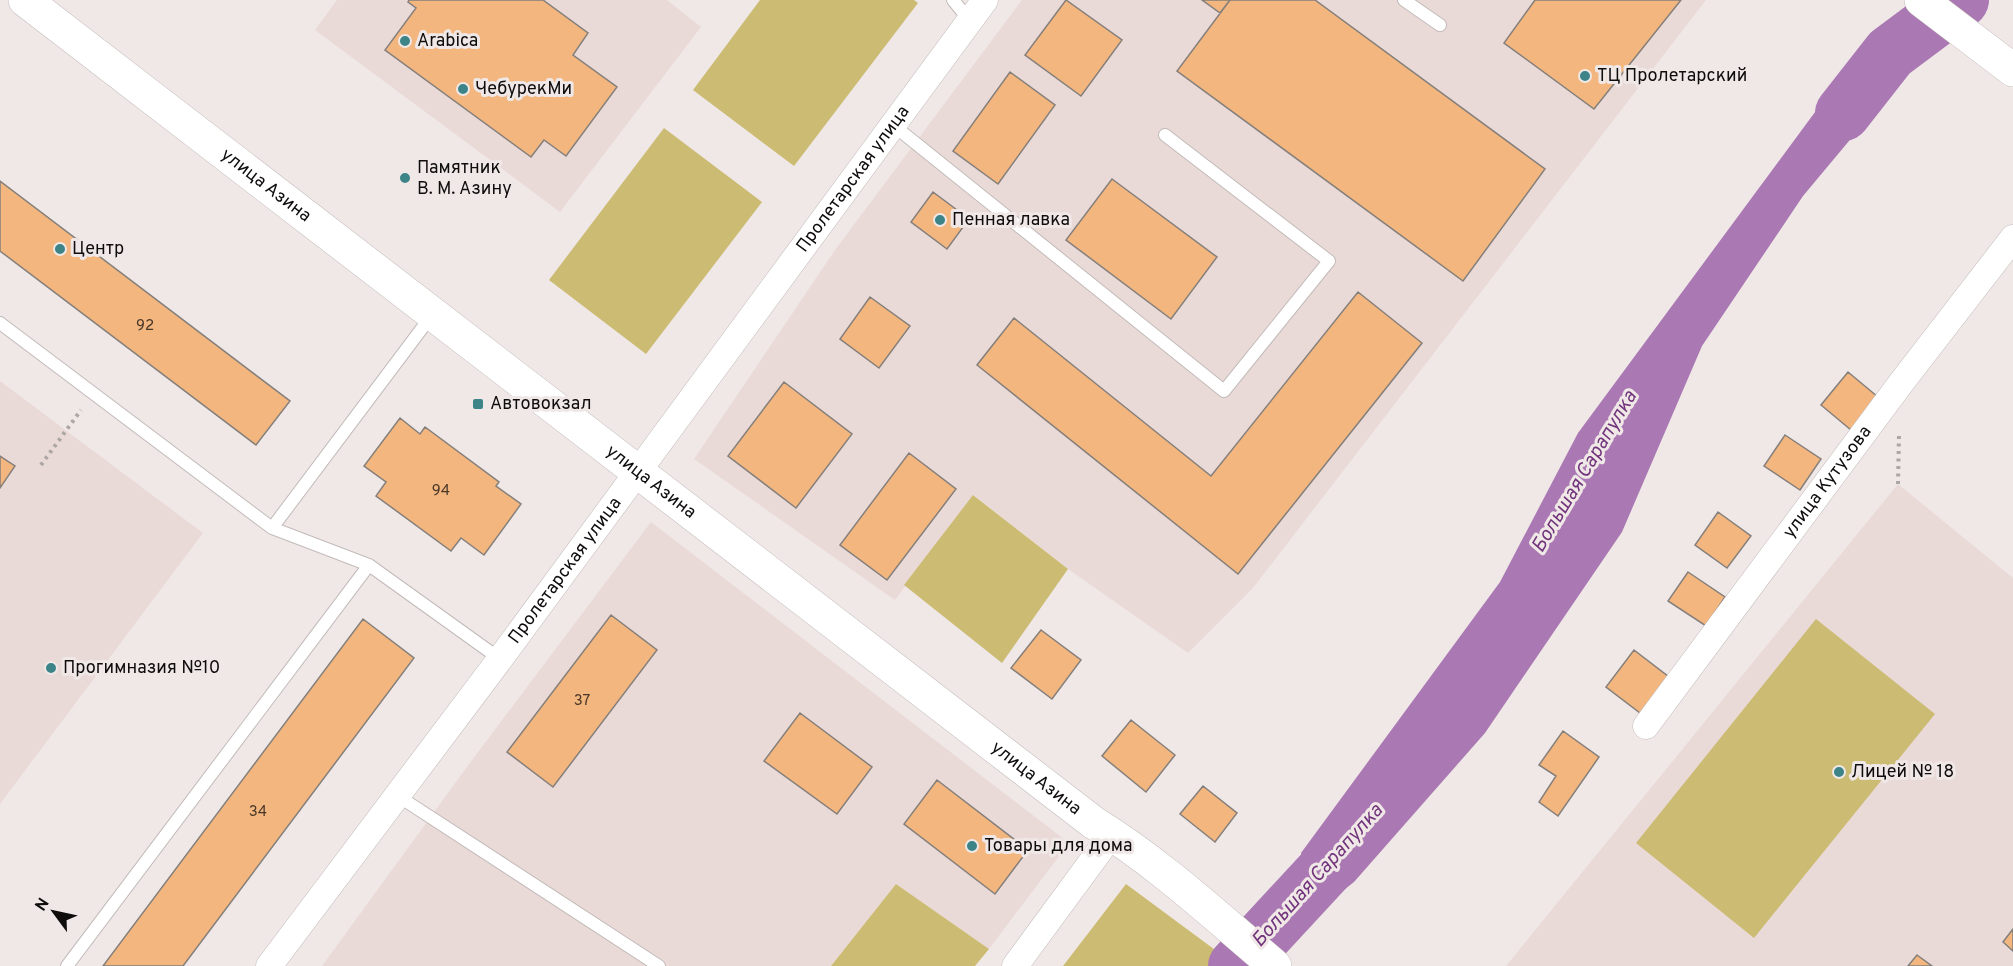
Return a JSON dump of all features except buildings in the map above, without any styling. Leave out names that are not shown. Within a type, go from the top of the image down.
[{"type":"main road","name":"улица Азина","points":[[25,0],[1094,823],[1112,834],[1185,890],[1275,966]]},
{"type":"main road","points":[[1922,0],[2013,70]]},
{"type":"street","name":"Пролетарская улица","points":[[269,966],[500,659],[986,0]]},
{"type":"street","name":"улица Кутузова","points":[[1646,726],[1901,383],[2013,238]]},
{"type":"street","points":[[1015,966],[1112,834]]},
{"type":"lane","points":[[953,0],[970,21]]},
{"type":"lane","points":[[1404,0],[1440,25]]},
{"type":"lane","points":[[893,125],[1224,391],[1329,261],[1165,135]]},
{"type":"lane","points":[[272,528],[433,313]]},
{"type":"lane","points":[[0,323],[272,528],[369,565],[500,659]]},
{"type":"lane","points":[[68,966],[369,565]]},
{"type":"lane","points":[[398,796],[659,966]]},
{"type":"path","points":[[41,465],[93,394]]},
{"type":"shaded area","points":[[337,0],[667,0],[701,27],[560,212],[315,30]]},
{"type":"shaded area","points":[[760,0],[914,0],[918,3],[794,166],[693,90]]},
{"type":"shaded area","points":[[1022,0],[1706,0],[1253,588],[1188,653],[1068,569],[974,495],[895,600],[694,459],[835,250]]},
{"type":"shaded area","points":[[664,128],[762,202],[646,354],[549,280]]},
{"type":"shaded area","name":"Прогимназия №10","points":[[0,381],[203,533],[0,804]]},
{"type":"shaded area","name":"Лицей № 18","points":[[1898,484],[2013,578],[2013,966],[1506,966]]},
{"type":"shaded area","points":[[973,495],[1068,569],[1002,663],[904,585]]},
{"type":"shaded area","points":[[651,522],[1069,843],[989,949],[896,884],[831,966],[322,966],[472,760]]},
{"type":"shaded area","points":[[1816,619],[1935,714],[1754,938],[1636,843]]},
{"type":"shaded area","points":[[896,884],[989,949],[975,966],[831,966]]},
{"type":"shaded area","points":[[1126,884],[1226,958],[1218,966],[1063,966]]},
{"type":"water","points":[[1876,42],[1910,68],[1803,196],[1702,346],[1622,532],[1485,733],[1354,882],[1313,914],[1301,853],[1500,582],[1578,433],[1818,108]]},
{"type":"waterway","name":"Большая Сарапулка","points":[[1843,113],[1890,53],[1961,0]]},
{"type":"waterway","name":"Большая Сарапулка","points":[[1236,966],[1360,832]]},
{"type":"place","name":"Arabica","points":[[405,41]]},
{"type":"place","name":"ТЦ Пролетарский","points":[[1585,76]]},
{"type":"place","name":"ЧебурекМи","points":[[463,89]]},
{"type":"place","name":"Памятник В. М. Азину","points":[[405,178]]},
{"type":"place","name":"Пенная лавка","points":[[940,220]]},
{"type":"place","name":"Центр","points":[[60,249]]},
{"type":"place","name":"Автовокзал","points":[[478,404]]},
{"type":"place","name":"Прогимназия №10","points":[[51,668]]},
{"type":"place","name":"Лицей № 18","points":[[1839,772]]},
{"type":"place","name":"Товары для дома","points":[[972,846]]}]
